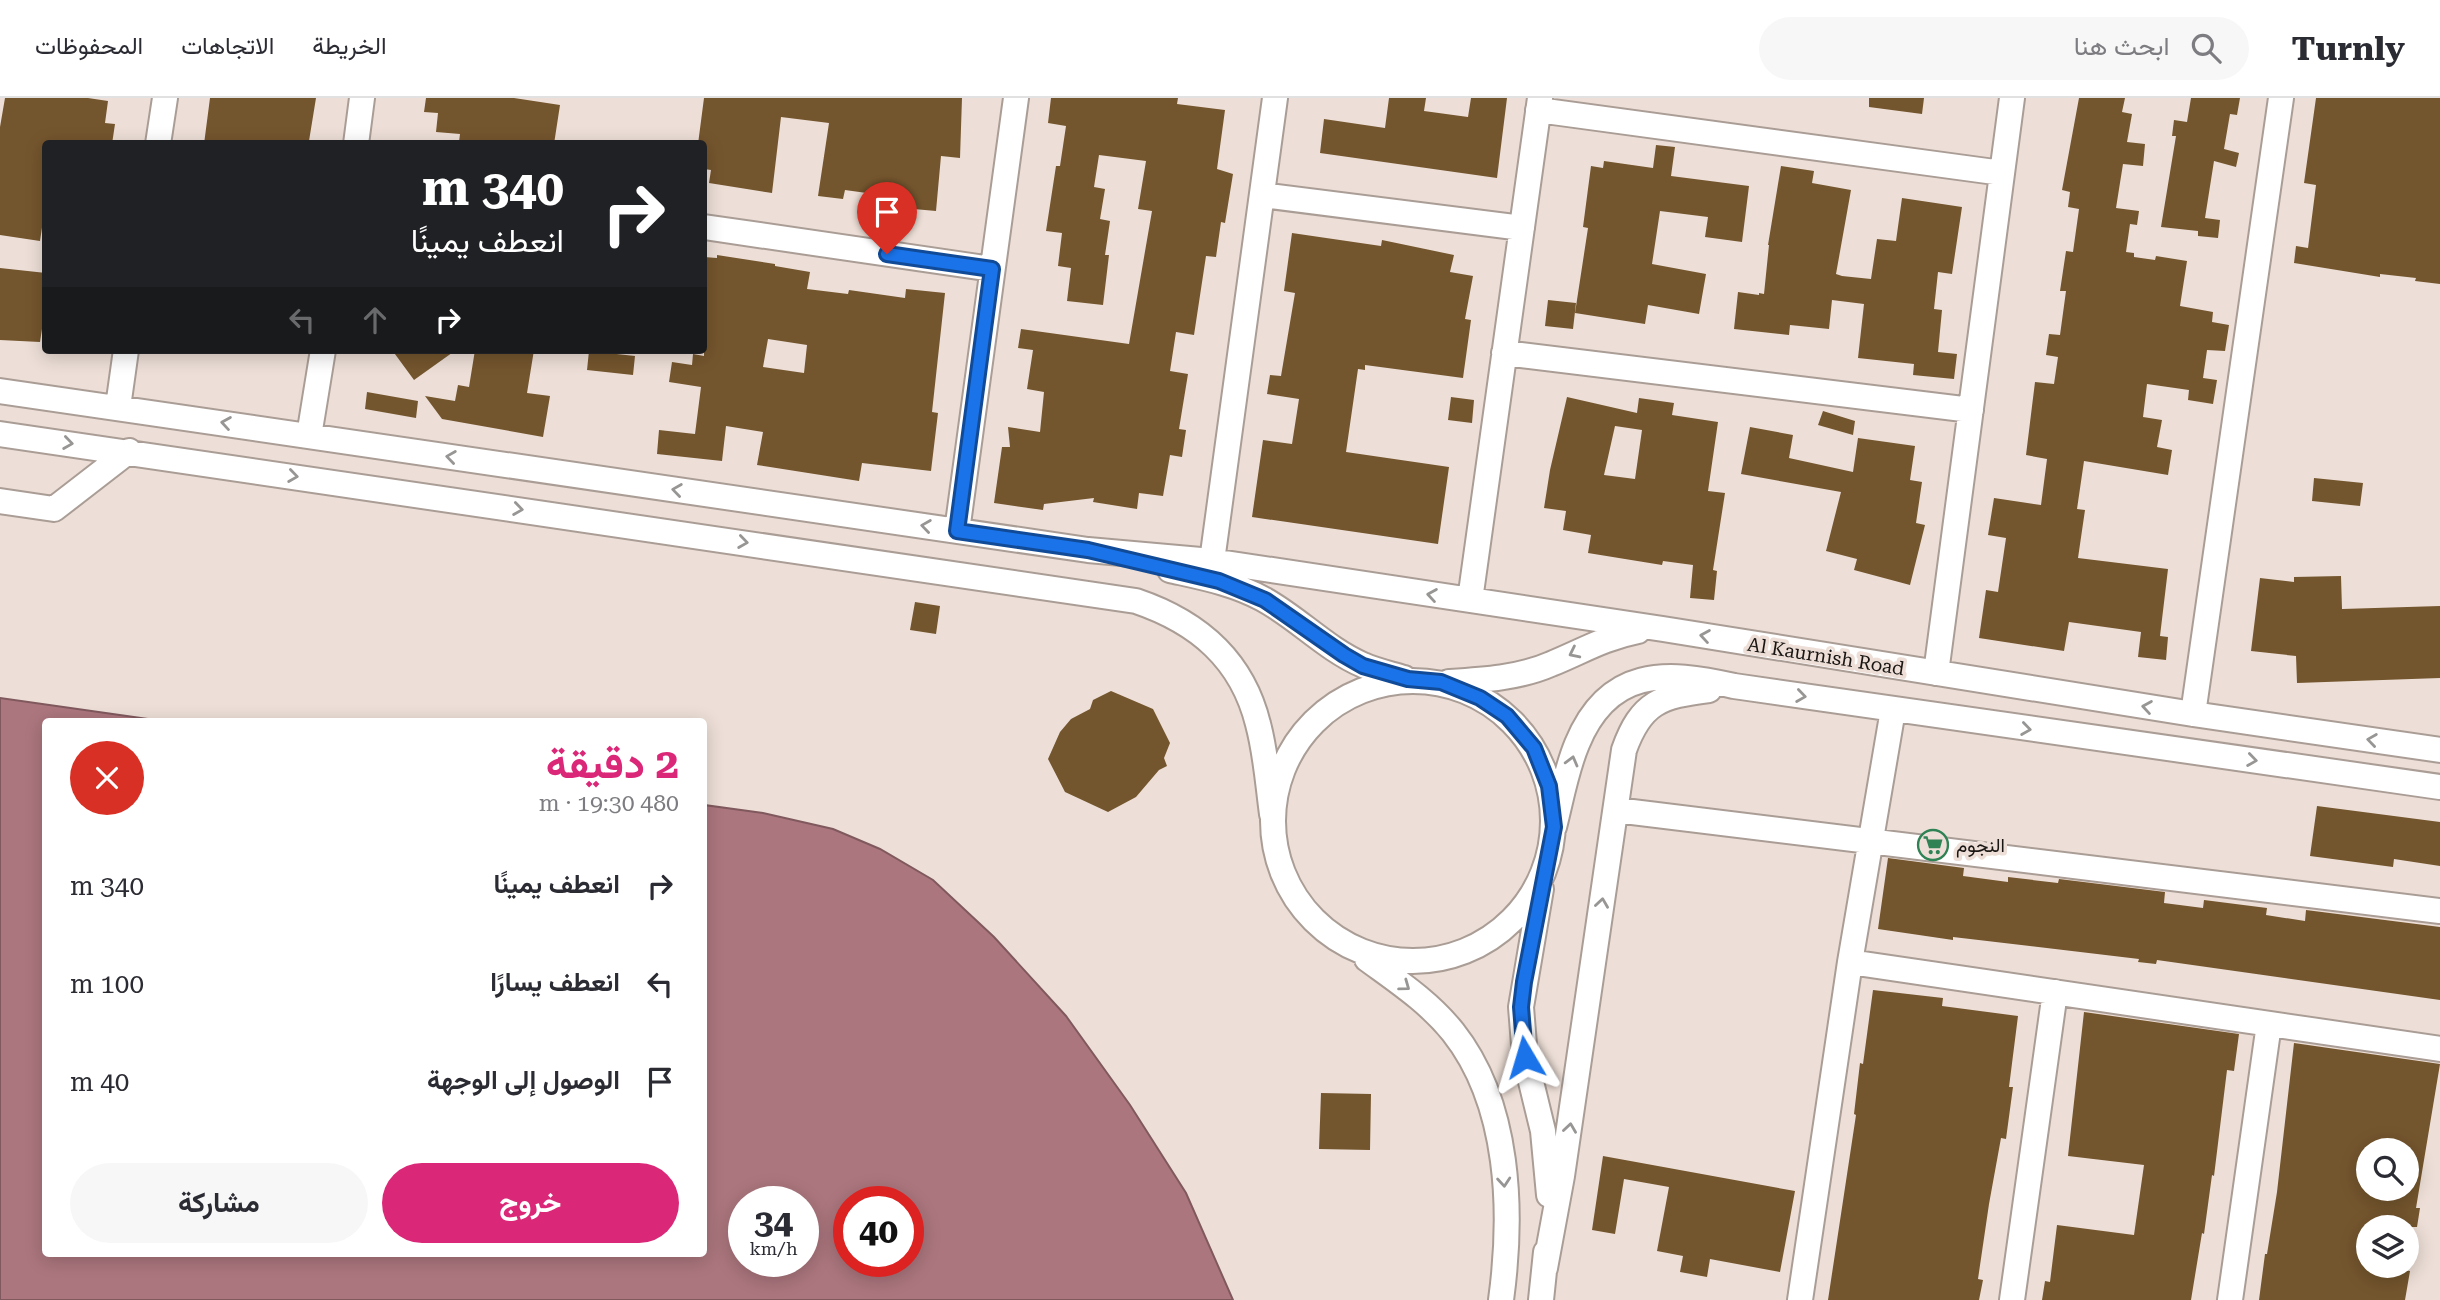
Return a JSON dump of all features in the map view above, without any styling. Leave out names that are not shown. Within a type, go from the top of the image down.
[{"type":"street","points":[[159,140],[165,98]]},
{"type":"street","points":[[357,140],[362,98]]},
{"type":"street","points":[[957,531],[1016,98]]},
{"type":"street","points":[[1212,561],[1275,98]]},
{"type":"street","points":[[1936,673],[2012,98]]},
{"type":"street","points":[[2193,714],[2281,98]]},
{"type":"street","points":[[1470,600],[1539,104],[2002,173]]},
{"type":"street","points":[[1262,195],[1522,228]]},
{"type":"street","points":[[707,227],[992,269]]},
{"type":"street","points":[[1504,353],[1971,410]]},
{"type":"street","points":[[118,407],[126,354]]},
{"type":"street","points":[[309,436],[322,354]]},
{"type":"street","points":[[0,391],[1088,550],[1219,581],[1247,591],[1265,600],[1363,666],[1408,679],[1475,681],[1525,673],[1606,639],[1639,631],[1663,629]]},
{"type":"street","points":[[0,434],[1136,601],[1178,618],[1198,630],[1215,646],[1234,670],[1252,705],[1259,725],[1276,855],[1291,892],[1316,924],[1412,991],[1432,1009],[1467,1051],[1480,1078],[1491,1108],[1504,1178],[1507,1226],[1501,1300]]},
{"type":"street","points":[[0,501],[54,509],[129,452]]},
{"type":"street","name":"Al Kaurnish Road","points":[[1088,550],[1212,561],[2440,750]]},
{"type":"street","points":[[1545,1268],[1548,1164],[1543,1130],[1525,1057],[1521,1007],[1543,875],[1576,747],[1595,712],[1608,698],[1639,680],[1655,677],[1697,678],[1734,687],[2440,787]]},
{"type":"street","points":[[1272,814],[1280,773],[1300,736],[1330,707],[1367,687],[1408,679]]},
{"type":"street","points":[[1441,682],[1480,698],[1507,716],[1534,748],[1549,786],[1554,827]]},
{"type":"street","points":[[1541,1300],[1562,1176],[1624,751],[1630,734],[1647,708],[1660,699],[1676,694],[1734,687]]},
{"type":"street","points":[[1800,1300],[1850,962],[1893,710]]},
{"type":"street","points":[[1616,810],[2440,911]]},
{"type":"street","points":[[1349,947],[1393,961],[1404,961],[1439,960],[1483,944],[1518,915],[1543,875]]},
{"type":"street","points":[[1850,962],[2440,1049]]},
{"type":"street","points":[[2012,1300],[2055,992]]},
{"type":"street","points":[[2231,1300],[2269,1024]]},
{"type":"shaded area","points":[[0,698],[141,718],[42,718],[42,1257],[707,1257],[707,805],[763,813],[833,829],[880,849],[933,880],[994,937],[1066,1016],[1130,1105],[1186,1193],[1233,1300],[0,1300]]},
{"type":"building","points":[[5,98],[88,98],[108,101],[105,123],[115,124],[113,140],[42,140],[40,241],[0,235],[0,127]]},
{"type":"building","points":[[210,98],[316,98],[309,140],[205,140]]},
{"type":"building","points":[[426,98],[514,98],[560,105],[555,140],[459,140],[460,134],[436,132],[438,113],[424,112]]},
{"type":"building","points":[[704,98],[962,98],[960,158],[941,156],[936,211],[880,206],[881,195],[845,190],[843,199],[818,196],[829,123],[781,117],[772,193],[709,183],[711,170],[707,169],[707,140],[699,140]]},
{"type":"building","points":[[1051,98],[1178,98],[1177,104],[1225,110],[1217,169],[1233,174],[1225,223],[1221,222],[1216,257],[1206,256],[1194,335],[1176,332],[1170,371],[1188,374],[1179,429],[1186,430],[1182,457],[1170,455],[1163,496],[1139,493],[1137,509],[1093,502],[1094,498],[1044,504],[1043,510],[994,503],[1002,447],[1010,447],[1008,427],[1040,432],[1044,392],[1027,389],[1033,350],[1018,348],[1021,329],[1129,344],[1152,211],[1138,209],[1146,161],[1099,155],[1094,187],[1105,189],[1100,219],[1110,221],[1105,255],[1109,255],[1103,305],[1067,301],[1071,268],[1058,266],[1062,233],[1046,231],[1056,166],[1060,166],[1066,126],[1048,123]]},
{"type":"building","points":[[1389,98],[1426,98],[1424,111],[1468,117],[1471,98],[1507,98],[1497,178],[1320,153],[1324,119],[1385,128]]},
{"type":"building","points":[[1869,98],[1924,98],[1922,114],[1869,107]]},
{"type":"building","points":[[2079,98],[2125,98],[2122,112],[2132,114],[2127,142],[2145,144],[2143,166],[2123,164],[2116,208],[2139,211],[2137,225],[2130,224],[2126,252],[2134,253],[2134,257],[2155,260],[2156,256],[2187,261],[2180,306],[2213,312],[2212,322],[2229,325],[2225,351],[2207,350],[2203,378],[2217,380],[2213,404],[2188,400],[2189,390],[2147,384],[2143,417],[2162,420],[2157,447],[2172,450],[2168,475],[2084,461],[2077,509],[2085,510],[2078,558],[2168,569],[2160,636],[2168,637],[2166,660],[2138,657],[2141,632],[2069,622],[2064,651],[1979,638],[1986,590],[1998,592],[2006,538],[1988,535],[1994,498],[2041,505],[2047,459],[2026,455],[2035,382],[2054,384],[2058,357],[2046,355],[2049,334],[2060,335],[2066,291],[2060,291],[2066,251],[2073,252],[2079,209],[2068,207],[2070,192],[2062,190]]},
{"type":"building","points":[[2191,98],[2240,98],[2237,115],[2230,114],[2224,149],[2239,153],[2236,167],[2214,161],[2205,218],[2220,220],[2218,238],[2198,236],[2198,231],[2161,227],[2176,136],[2172,136],[2174,120],[2187,122]]},
{"type":"building","points":[[2316,98],[2440,98],[2440,284],[2415,281],[2416,278],[2380,274],[2380,277],[2294,263],[2296,246],[2308,248],[2316,185],[2304,183]]},
{"type":"building","points":[[1656,145],[1675,147],[1671,176],[1749,186],[1742,242],[1705,237],[1708,217],[1660,211],[1652,264],[1706,274],[1699,314],[1648,305],[1645,324],[1575,313],[1588,228],[1583,227],[1591,166],[1603,168],[1604,161],[1653,168]]},
{"type":"building","points":[[1781,166],[1814,171],[1812,183],[1851,190],[1836,274],[1842,276],[1871,279],[1877,239],[1896,241],[1902,198],[1962,207],[1952,274],[1938,272],[1934,309],[1942,310],[1938,352],[1957,354],[1954,379],[1913,375],[1914,364],[1858,358],[1864,304],[1832,300],[1829,329],[1790,325],[1789,335],[1734,329],[1738,292],[1764,294],[1768,245]]},
{"type":"building","points":[[1292,233],[1381,246],[1382,240],[1454,255],[1450,272],[1473,276],[1465,319],[1471,320],[1463,378],[1365,365],[1365,370],[1358,369],[1346,452],[1449,467],[1438,544],[1252,517],[1263,440],[1292,444],[1299,399],[1267,394],[1270,375],[1281,376],[1295,293],[1284,291]]},
{"type":"building","points":[[717,255],[810,272],[807,289],[848,294],[849,290],[905,298],[906,289],[945,293],[932,412],[938,413],[931,471],[862,463],[859,481],[757,465],[763,432],[726,426],[722,461],[657,454],[659,430],[695,434],[701,387],[669,382],[672,362],[692,365],[693,354],[707,354],[707,257],[717,258]],"holes":[[[768,339],[807,345],[804,373],[763,367]]]},
{"type":"building","points":[[0,268],[42,273],[40,342],[0,340]]},
{"type":"building","points":[[1548,300],[1576,303],[1573,329],[1545,326]]},
{"type":"building","points":[[395,354],[450,354],[414,380]]},
{"type":"building","points":[[474,354],[533,354],[527,393],[550,396],[543,437],[442,419],[425,396],[455,401],[458,385],[469,387]]},
{"type":"building","points":[[589,354],[635,356],[633,375],[587,370]]},
{"type":"building","points":[[367,392],[418,401],[416,418],[365,409]]},
{"type":"building","points":[[1451,397],[1474,400],[1472,423],[1448,420]]},
{"type":"building","points":[[1567,397],[1637,413],[1639,398],[1674,403],[1672,415],[1718,422],[1708,491],[1725,493],[1713,570],[1717,571],[1714,600],[1690,598],[1693,565],[1663,561],[1662,565],[1588,553],[1591,535],[1563,530],[1566,511],[1544,508]],"holes":[[[1615,426],[1642,430],[1635,479],[1604,475]]]},
{"type":"building","points":[[1823,411],[1855,421],[1853,435],[1818,425]]},
{"type":"building","points":[[1750,427],[1793,435],[1789,458],[1853,472],[1858,438],[1915,446],[1910,480],[1922,482],[1916,523],[1925,525],[1910,585],[1854,570],[1857,559],[1826,551],[1841,492],[1741,474]]},
{"type":"building","points":[[2314,478],[2363,483],[2360,506],[2312,501]]},
{"type":"building","points":[[2341,576],[2342,609],[2440,606],[2440,678],[2297,683],[2296,656],[2251,651],[2260,578],[2294,582],[2294,577]]},
{"type":"building","points":[[915,602],[940,606],[936,634],[910,630]]},
{"type":"building","points":[[1111,691],[1153,709],[1170,743],[1164,758],[1167,766],[1159,770],[1136,797],[1108,812],[1065,792],[1048,759],[1060,732],[1071,719],[1090,709],[1093,700]]},
{"type":"building","points":[[2317,806],[2440,822],[2440,866],[2394,859],[2393,867],[2310,856]]},
{"type":"building","points":[[1888,858],[1964,868],[1963,876],[2008,882],[2008,877],[2058,883],[2059,879],[2165,892],[2164,903],[2203,908],[2204,900],[2267,908],[2266,915],[2305,921],[2306,910],[2440,927],[2440,1000],[2157,960],[2156,964],[2138,962],[2139,959],[1953,937],[1953,940],[1878,929]]},
{"type":"building","points":[[1873,990],[1943,998],[1942,1006],[2018,1016],[2006,1139],[2001,1138],[1989,1204],[1978,1279],[1983,1280],[1979,1300],[1828,1300],[1856,1115],[1860,1063],[1863,1064]]},
{"type":"building","points":[[2084,1012],[2239,1034],[2234,1071],[2227,1070],[2214,1176],[2212,1175],[2191,1300],[2042,1300],[2045,1281],[2050,1282],[2057,1225],[2134,1235],[2144,1165],[2068,1156]]},
{"type":"building","points":[[2294,1043],[2440,1064],[2419,1190],[2419,1138],[2356,1138],[2356,1201],[2417,1201],[2416,1208],[2420,1208],[2419,1215],[2356,1215],[2356,1278],[2409,1278],[2405,1300],[2259,1300]]},
{"type":"building","points":[[1321,1093],[1371,1094],[1370,1150],[1319,1149]]},
{"type":"building","points":[[1603,1156],[1795,1191],[1780,1272],[1710,1259],[1707,1277],[1680,1272],[1683,1256],[1657,1251],[1669,1187],[1624,1179],[1615,1234],[1592,1230]]},
{"type":"place","name":"النجوم","points":[[1933,845]]},
{"type":"route","points":[[887,254],[992,269],[957,531],[1088,550],[1219,581],[1247,591],[1265,600],[1363,666],[1408,679],[1441,682],[1480,698],[1507,716],[1534,748],[1549,786],[1554,827],[1524,982],[1521,1007],[1525,1057]]}]
